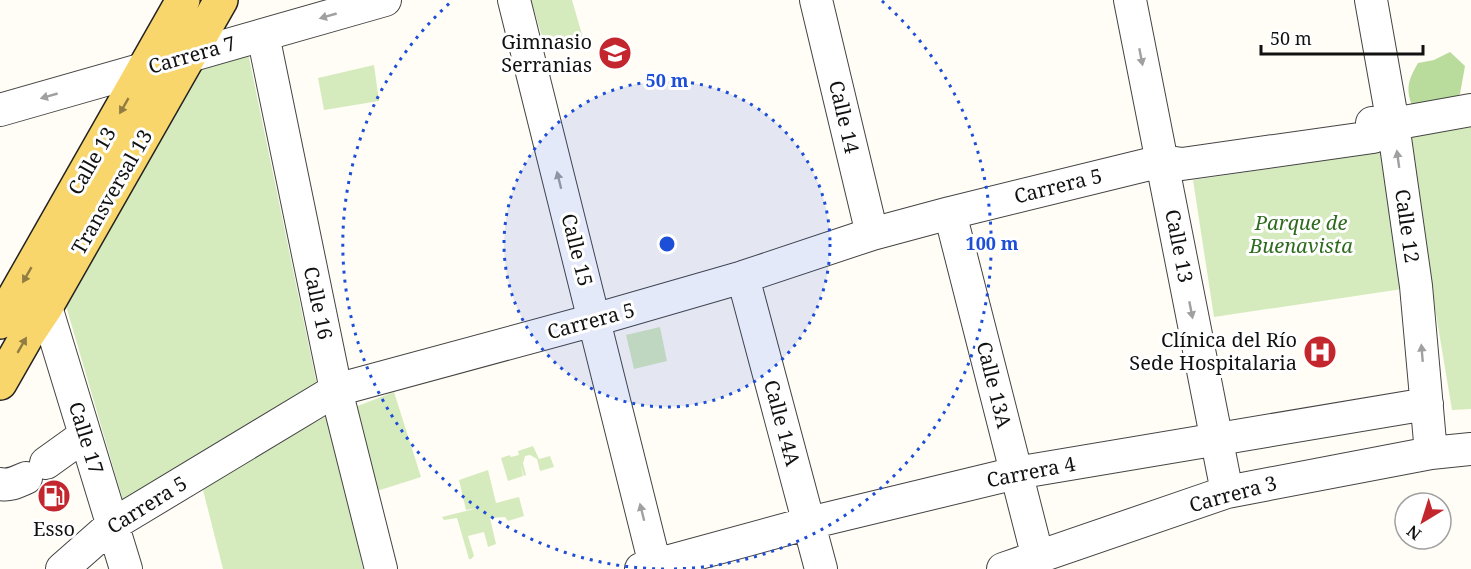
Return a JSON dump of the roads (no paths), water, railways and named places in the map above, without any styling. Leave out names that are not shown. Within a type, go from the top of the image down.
[{"type":"main road","name":"Calle 13","points":[[0,322],[183,0]]},
{"type":"main road","name":"Transversal 13","points":[[0,383],[222,0]]},
{"type":"street","name":"Carrera 7","points":[[0,110],[385,0]]},
{"type":"street","name":"Calle 15","points":[[514,0],[594,320],[651,568]]},
{"type":"street","name":"Calle 14","points":[[816,0],[872,234]]},
{"type":"street","name":"Calle 13","points":[[1130,0],[1227,492]]},
{"type":"street","name":"Calle 12","points":[[1371,0],[1393,124],[1416,286],[1431,453]]},
{"type":"street","name":"Calle 16","points":[[263,35],[336,390],[381,569]]},
{"type":"street","name":"Carrera 5","points":[[62,569],[112,525],[336,390],[594,320],[743,277],[872,234],[950,213],[1162,161],[1182,164],[1373,137],[1393,124],[1471,110]]},
{"type":"street","name":"Calle 13A","points":[[950,213],[1038,558]]},
{"type":"street","name":"Calle 14A","points":[[743,277],[821,569]]},
{"type":"street","name":"Calle 17","points":[[46,307],[126,569]]},
{"type":"street","name":"Carrera 4","points":[[651,568],[809,523],[1016,473],[1427,404]]},
{"type":"street","points":[[24,475],[85,435]]},
{"type":"street","name":"Carrera 3","points":[[1003,569],[1227,492],[1431,453],[1471,449]]},
{"type":"place","name":"Gimnasio Serranias","points":[[615,53]]},
{"type":"place","name":"Clínica del Río Sede Hospitalaria","points":[[1320,352]]},
{"type":"place","name":"Esso","points":[[54,496]]},
{"type":"park label","name":"Parque de Buenavista","points":[[1301,234]]}]
